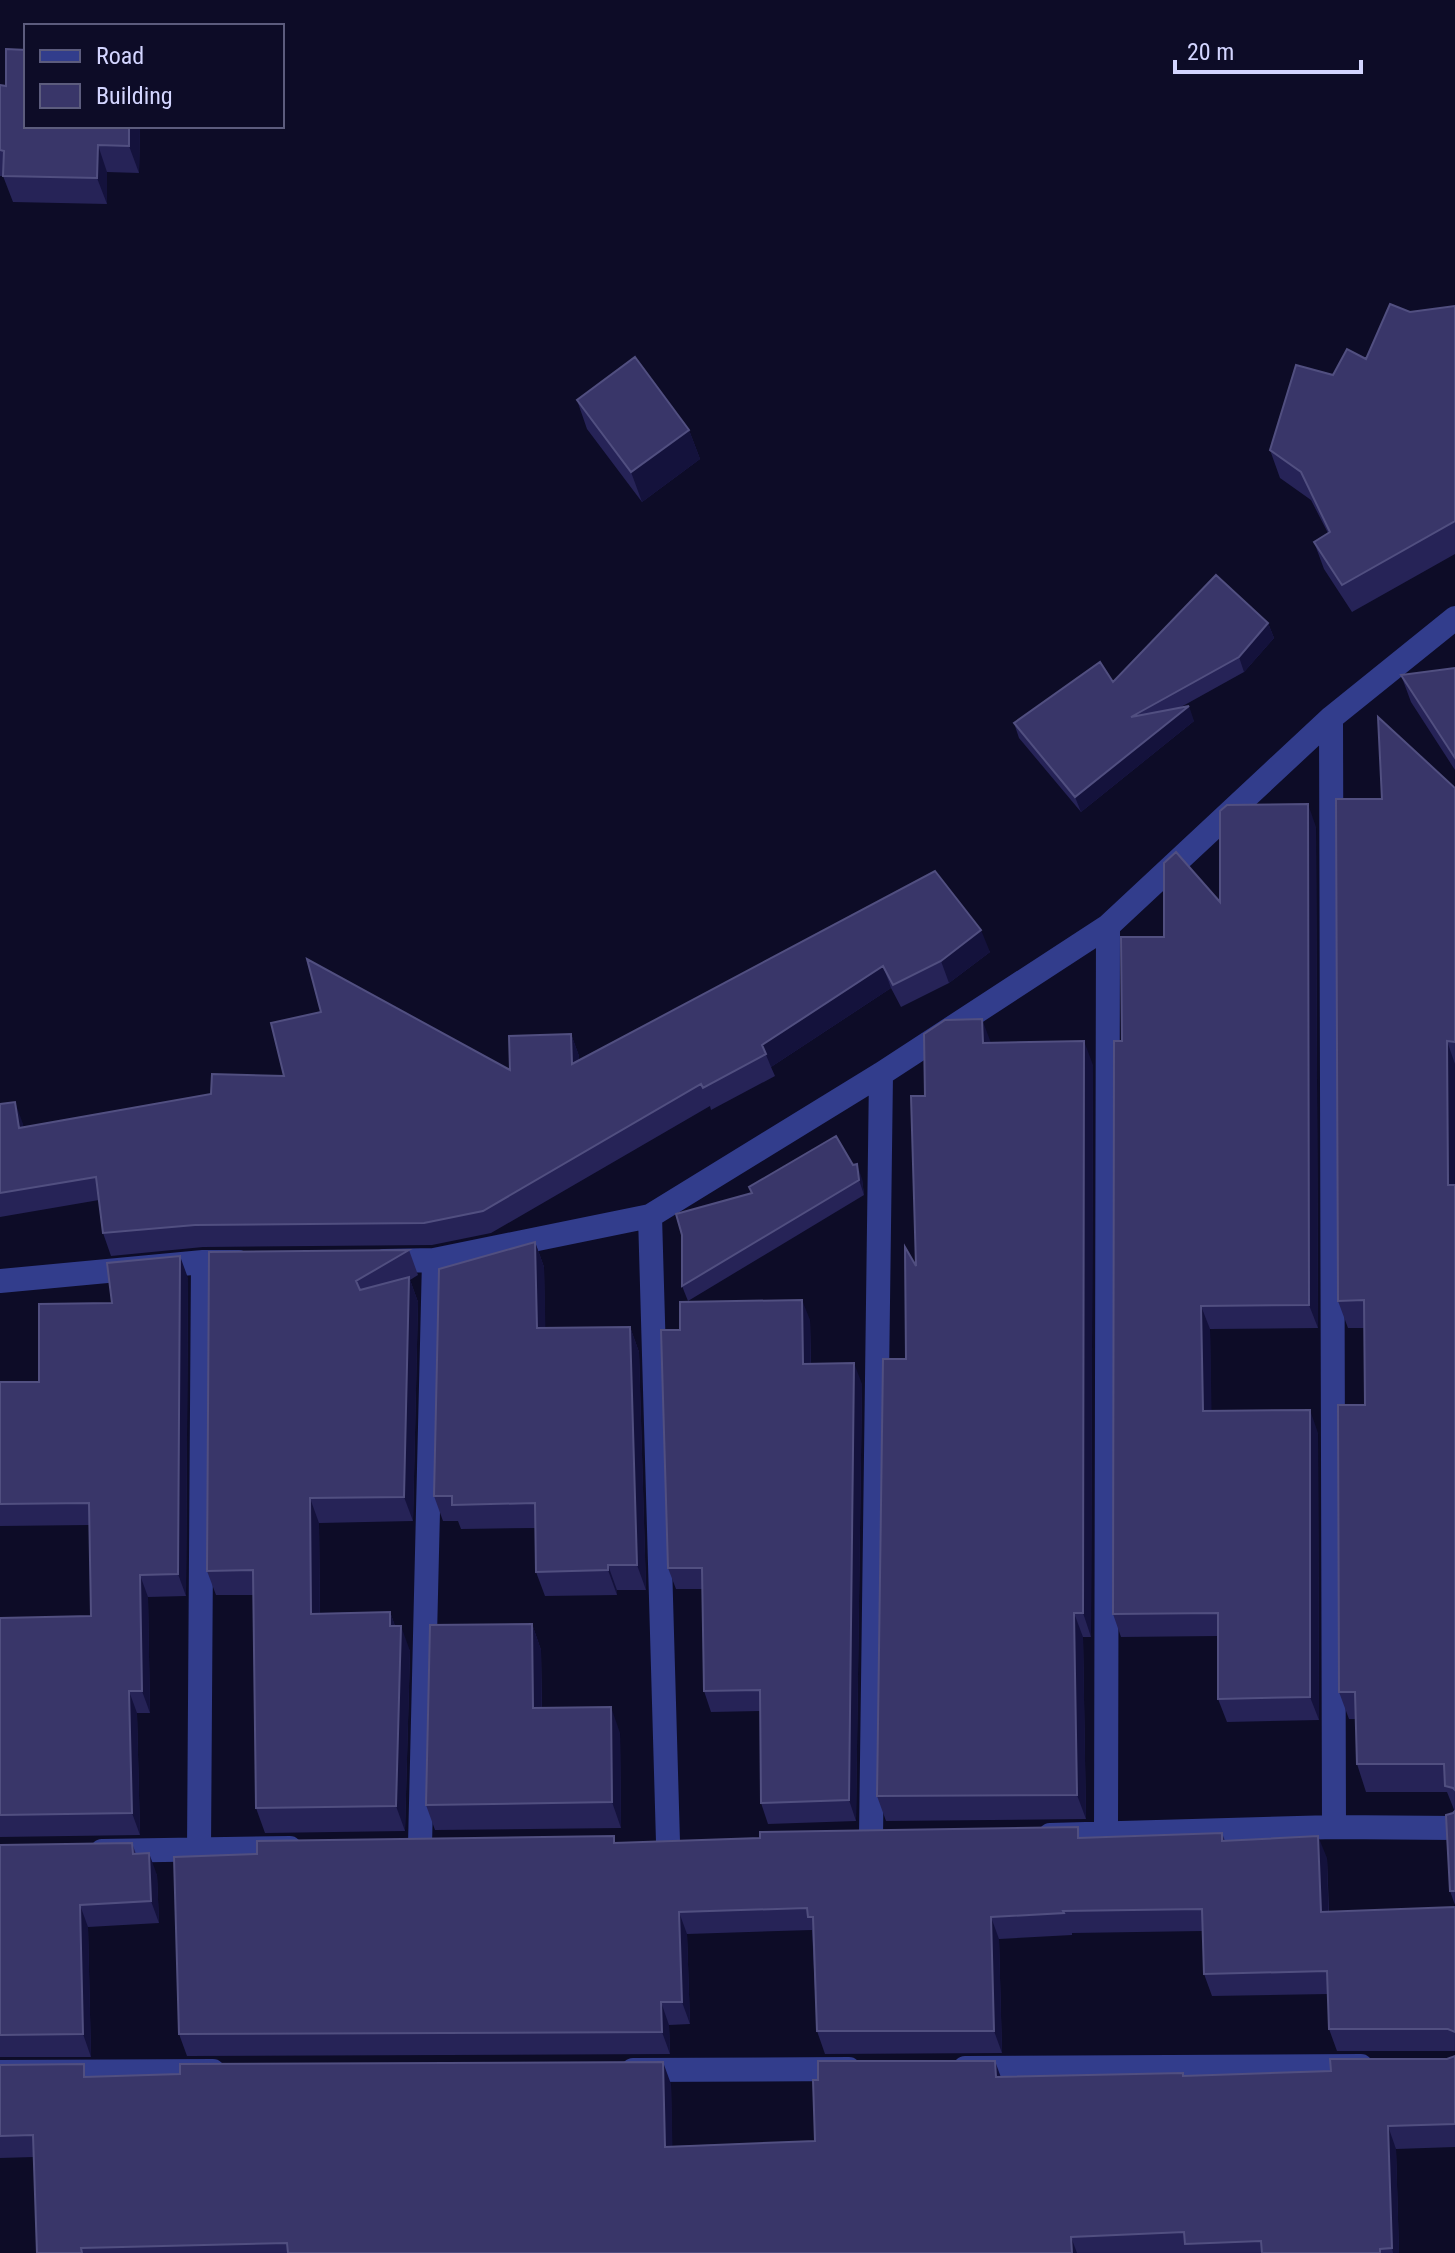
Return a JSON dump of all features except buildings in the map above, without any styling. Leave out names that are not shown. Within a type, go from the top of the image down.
[{"type":"street","points":[[357,1261],[434,1260],[650,1216],[881,1074],[1108,926],[1331,718],[1455,618]]},
{"type":"street","points":[[1331,718],[1334,1827]]},
{"type":"street","points":[[1106,1834],[1108,926]]},
{"type":"street","points":[[871,1836],[881,1074]]},
{"type":"street","points":[[650,1216],[668,1842]]},
{"type":"street","points":[[420,1845],[434,1260]]},
{"type":"street","points":[[0,1281],[203,1262],[265,1262]]},
{"type":"street","points":[[199,1850],[203,1262]]},
{"type":"street","points":[[1028,1835],[1334,1827],[1455,1828]]},
{"type":"street","points":[[76,1851],[309,1847]]},
{"type":"street","points":[[943,2068],[1391,2066]]},
{"type":"street","points":[[608,2070],[879,2068]]},
{"type":"street","points":[[0,2072],[240,2071]]}]
